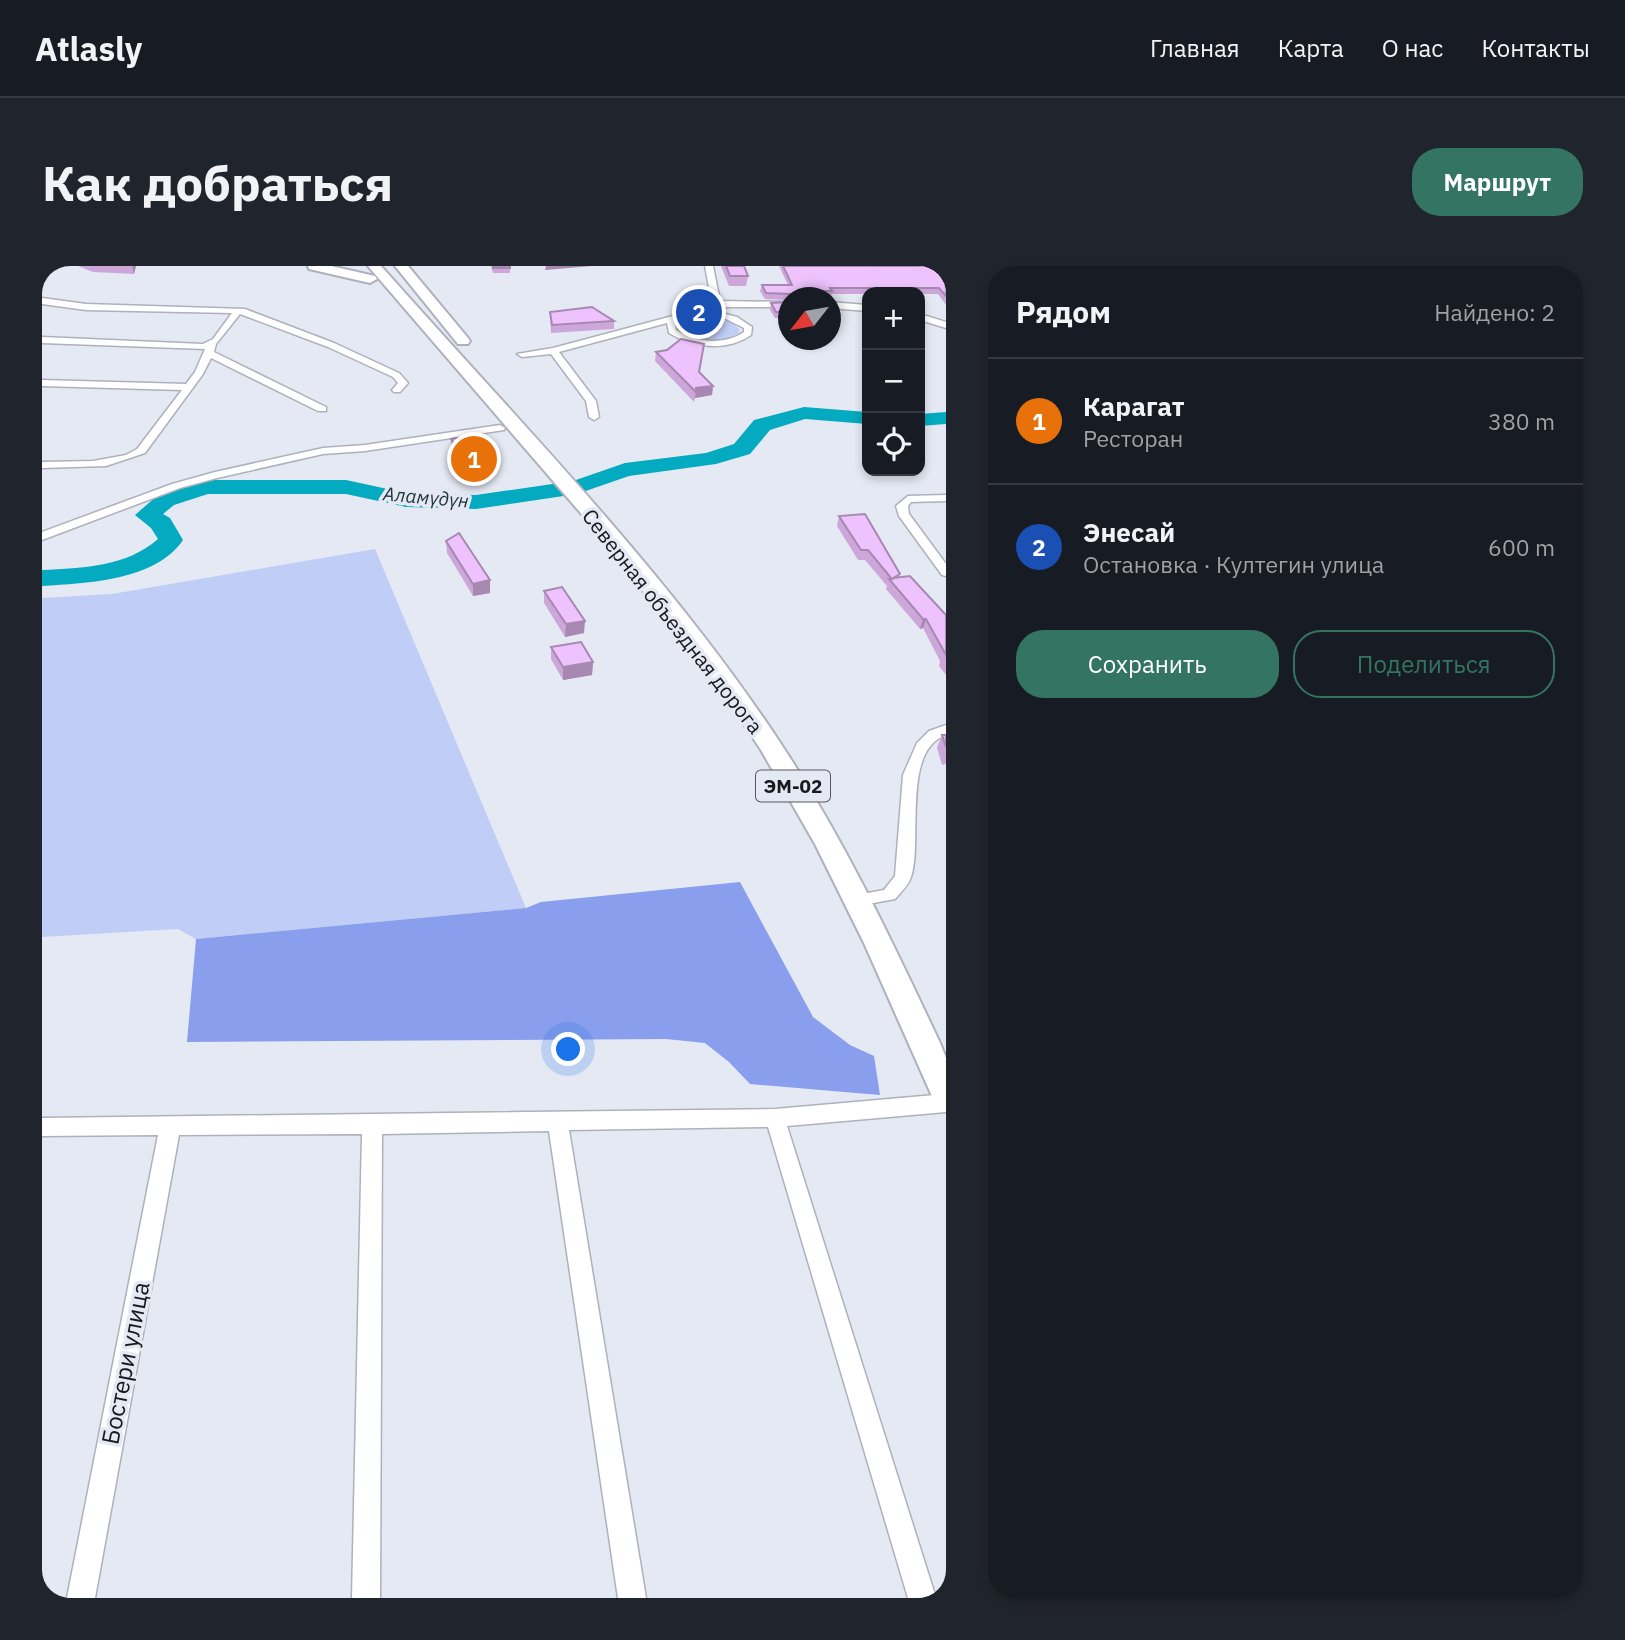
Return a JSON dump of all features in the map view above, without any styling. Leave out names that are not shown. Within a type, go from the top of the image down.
[{"type":"highway","points":[[314,266],[372,273]]},
{"type":"highway","points":[[358,266],[372,273],[500,428],[544,458]]},
{"type":"highway","name":"Северная объездная дорога","points":[[385,266],[534,437],[544,458]]},
{"type":"highway","points":[[401,266],[473,352]]},
{"type":"highway","name":"Северная объездная дорога","points":[[372,273],[589,510],[743,705],[798,794],[857,900],[946,1093]]},
{"type":"highway","points":[[509,395],[542,436],[544,458]]},
{"type":"street","points":[[709,266],[715,309]]},
{"type":"street","points":[[42,301],[86,307],[238,311],[331,345],[396,375],[403,383],[397,390]]},
{"type":"street","points":[[522,354],[553,351],[715,309],[778,306]]},
{"type":"street","points":[[841,306],[862,308]]},
{"type":"street","points":[[676,319],[671,324],[672,331],[694,341],[726,343],[748,334],[748,327],[715,309]]},
{"type":"street","points":[[42,465],[114,462],[130,458],[149,442],[205,364],[210,349],[238,311]]},
{"type":"street","points":[[925,319],[946,325]]},
{"type":"street","points":[[42,341],[204,347],[322,408]]},
{"type":"street","points":[[553,351],[591,401],[594,417]]},
{"type":"street","points":[[42,383],[189,387]]},
{"type":"street","points":[[42,536],[176,486],[215,475],[323,451],[365,448],[500,428]]},
{"type":"street","points":[[946,498],[908,499],[902,506],[903,514],[946,572]]},
{"type":"street","points":[[857,900],[889,895],[903,877],[912,775],[922,746],[934,734],[946,730]]},
{"type":"street","points":[[42,1127],[775,1118],[946,1103]]},
{"type":"street","points":[[775,1118],[922,1598]]},
{"type":"street","points":[[558,1122],[632,1598]]},
{"type":"street","points":[[366,1598],[372,1125]]},
{"type":"street","name":"Бостери улица","points":[[81,1598],[170,1127]]},
{"type":"shaded area","points":[[705,317],[732,322],[740,330],[731,337],[708,340],[691,337],[678,329],[678,325],[687,319]]},
{"type":"shaded area","points":[[375,549],[526,908],[196,939],[178,929],[42,937],[42,598],[112,594]]},
{"type":"shaded area","points":[[740,882],[813,1017],[850,1045],[874,1056],[880,1095],[750,1084],[729,1062],[705,1043],[666,1039],[187,1042],[196,939],[526,908],[541,902]]},
{"type":"building","points":[[510,266],[510,268],[493,268]]},
{"type":"building","points":[[726,266],[744,266],[748,276],[730,276]]},
{"type":"building","points":[[783,266],[945,266],[946,296],[939,288],[925,287],[778,287],[778,293],[766,293],[762,285],[792,285]]},
{"type":"building","points":[[771,303],[778,303],[778,312],[776,312]]},
{"type":"building","points":[[592,307],[614,321],[552,325],[550,312]]},
{"type":"building","points":[[681,339],[704,344],[699,372],[713,386],[696,388],[696,392],[656,352],[667,350]]},
{"type":"building","points":[[473,435],[497,467],[473,471],[451,439]]},
{"type":"building","points":[[865,514],[900,574],[893,578],[910,576],[946,615],[946,655],[926,619],[923,619],[889,579],[892,579],[868,550],[861,550],[839,516]]},
{"type":"building","points":[[459,533],[490,580],[473,584],[446,541]]},
{"type":"building","points":[[562,587],[585,621],[566,624],[544,591]]},
{"type":"building","points":[[581,642],[593,662],[563,667],[551,647]]},
{"type":"waterway","name":"Аламүдүн","points":[[42,578],[97,575],[152,557],[171,540],[161,523],[147,515],[166,500],[206,487],[346,487],[406,500],[476,502],[577,487],[625,470],[708,459],[742,449],[762,425],[804,413],[862,418]]},
{"type":"waterway","name":"Аламүдүн","points":[[925,420],[946,418]]},
{"type":"place","name":"Энесай","points":[[699,312]]},
{"type":"place","name":"Карагат","points":[[474,459]]}]
